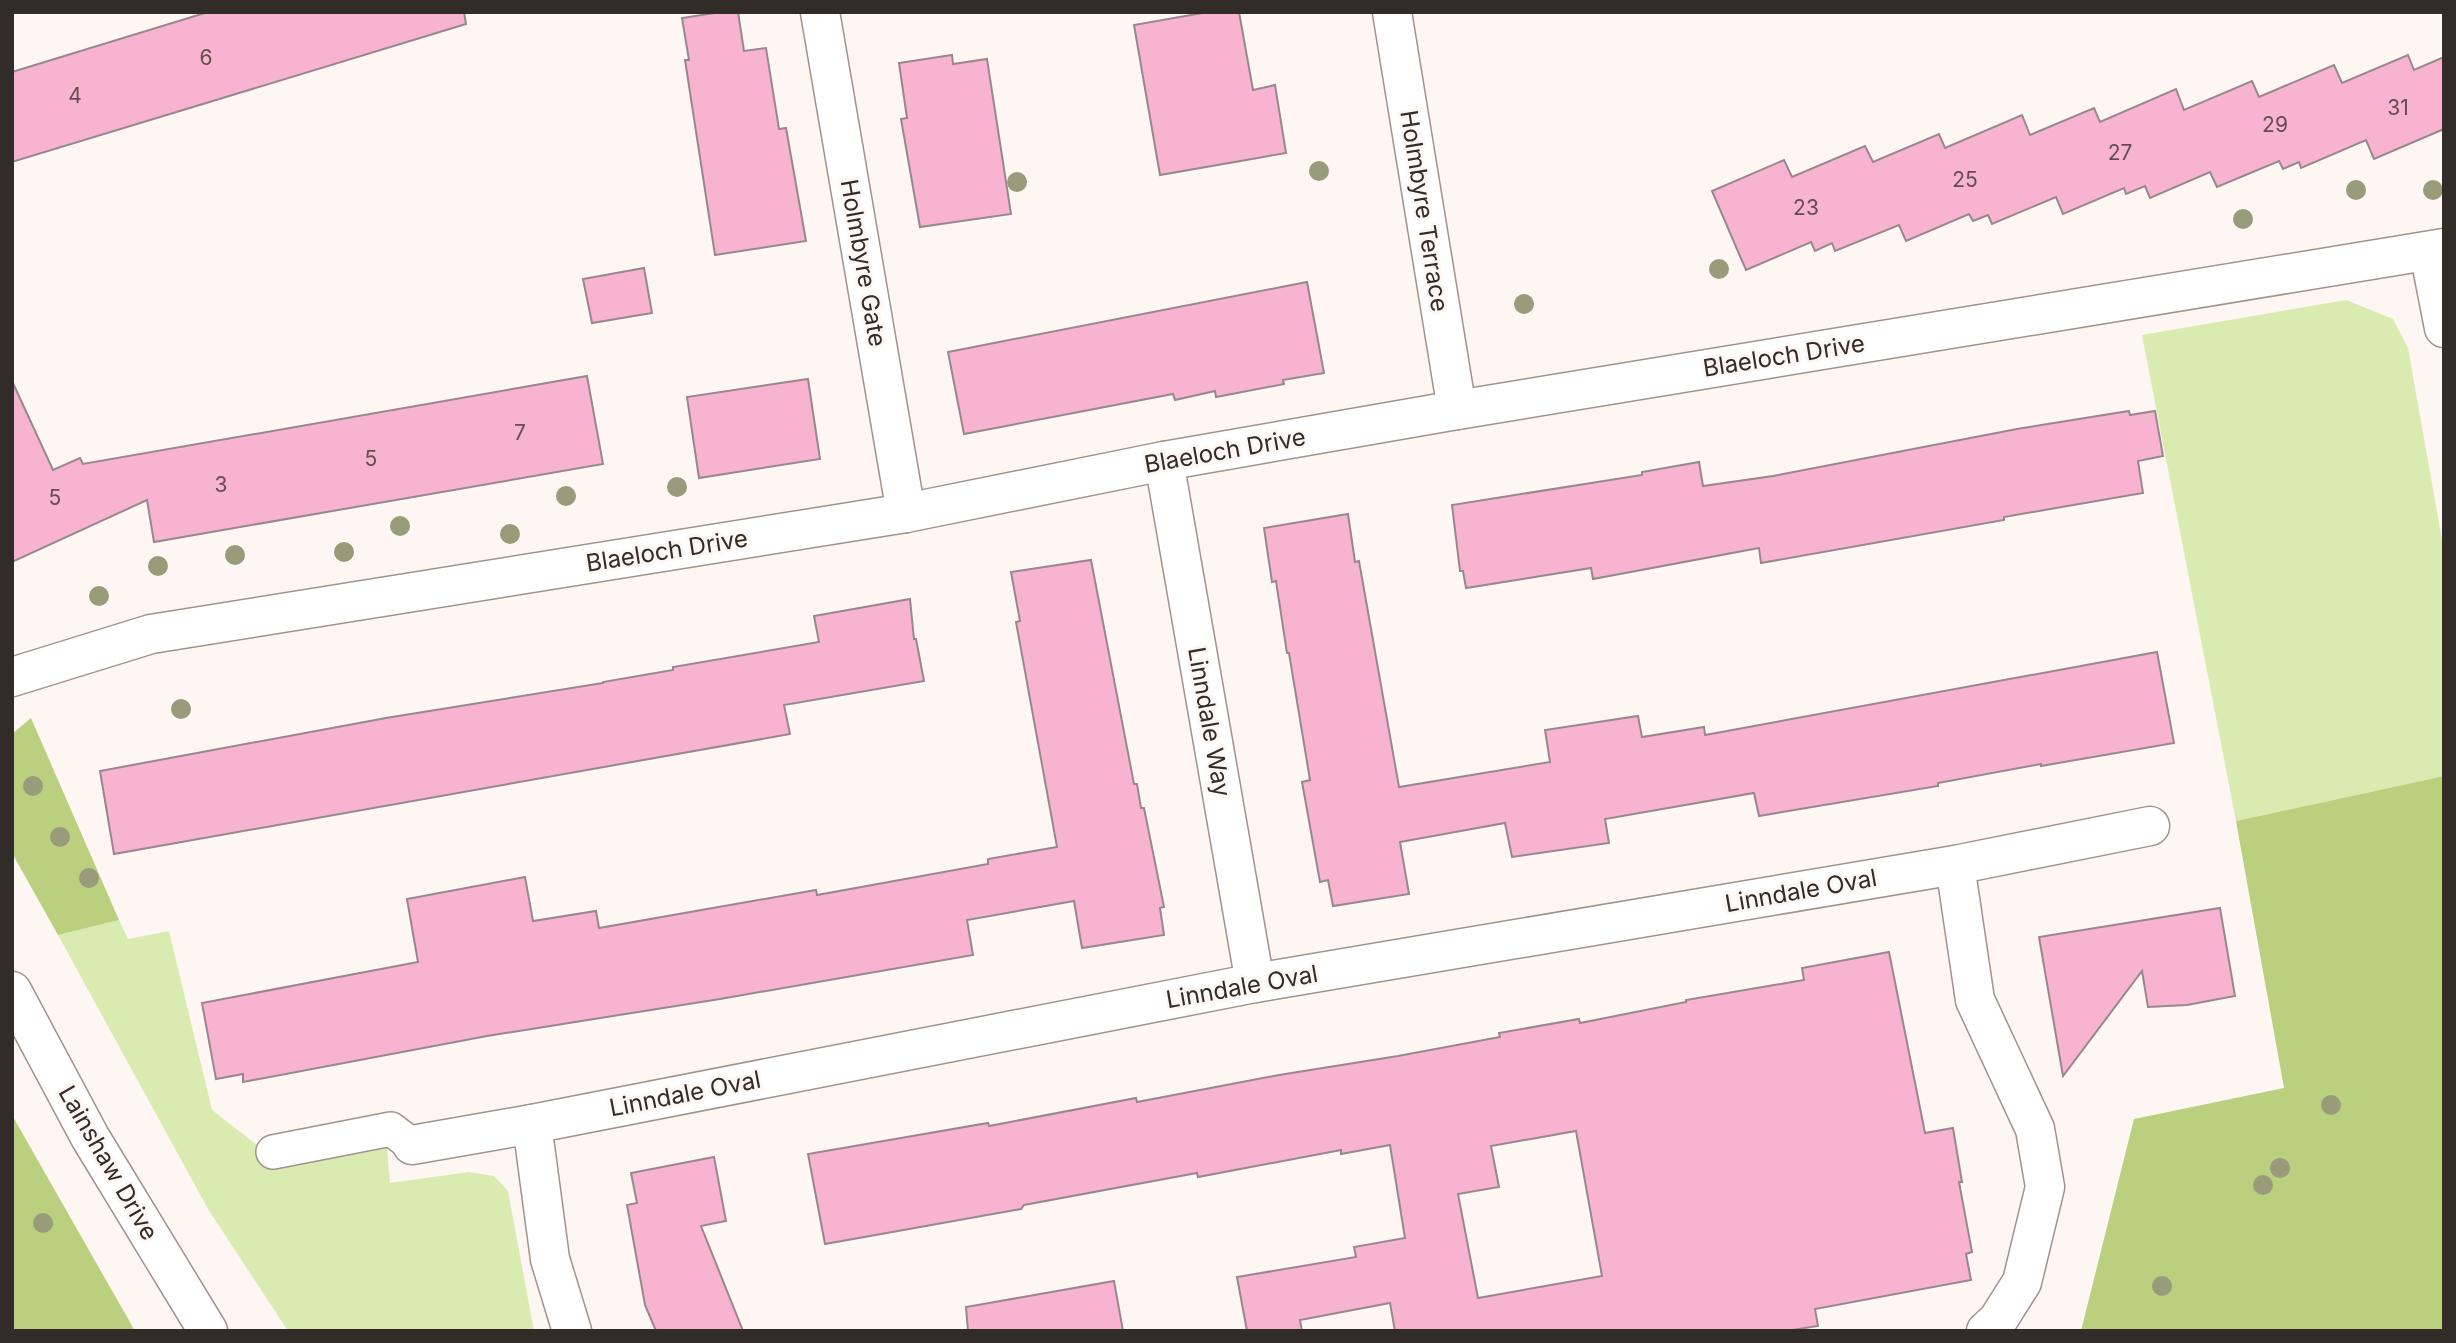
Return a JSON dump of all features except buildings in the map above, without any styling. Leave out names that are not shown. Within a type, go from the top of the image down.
[{"type":"street","name":"Holmbyre Gate","points":[[820,12],[906,513]]},
{"type":"street","name":"Holmbyre Terrace","points":[[1392,12],[1457,410]]},
{"type":"street","name":"Blaeloch Drive","points":[[12,677],[151,634],[906,513],[1164,461],[1457,410],[2437,250]]},
{"type":"street","points":[[2437,250],[2444,328]]},
{"type":"street","name":"Linndale Way","points":[[1164,461],[1255,983]]},
{"type":"street","name":"Linndale Oval","points":[[412,1145],[1255,983],[1955,865],[2150,826]]},
{"type":"street","points":[[1955,865],[1975,1000],[2035,1129],[2045,1187],[2022,1282],[1998,1320],[1986,1331]]},
{"type":"street","name":"Lainshaw Drive","points":[[12,991],[90,1137],[208,1331]]},
{"type":"street","points":[[532,1124],[550,1259],[572,1331]]},
{"type":"lane","points":[[273,1152],[391,1129],[412,1145]]},
{"type":"green space","points":[[2346,300],[2393,319],[2408,348],[2444,551],[2444,776],[2236,821],[2142,335]]},
{"type":"green space","points":[[31,718],[119,920],[58,935],[12,853],[12,734]]},
{"type":"green space","points":[[2444,776],[2444,1331],[2081,1331],[2134,1119],[2284,1088],[2236,821]]},
{"type":"green space","points":[[119,920],[128,939],[169,931],[212,1110],[257,1145],[262,1145],[268,1160],[278,1169],[387,1148],[390,1183],[469,1172],[494,1176],[508,1191],[534,1331],[288,1331],[208,1209],[58,935]]},
{"type":"green space","points":[[12,1115],[135,1331],[12,1331]]}]
